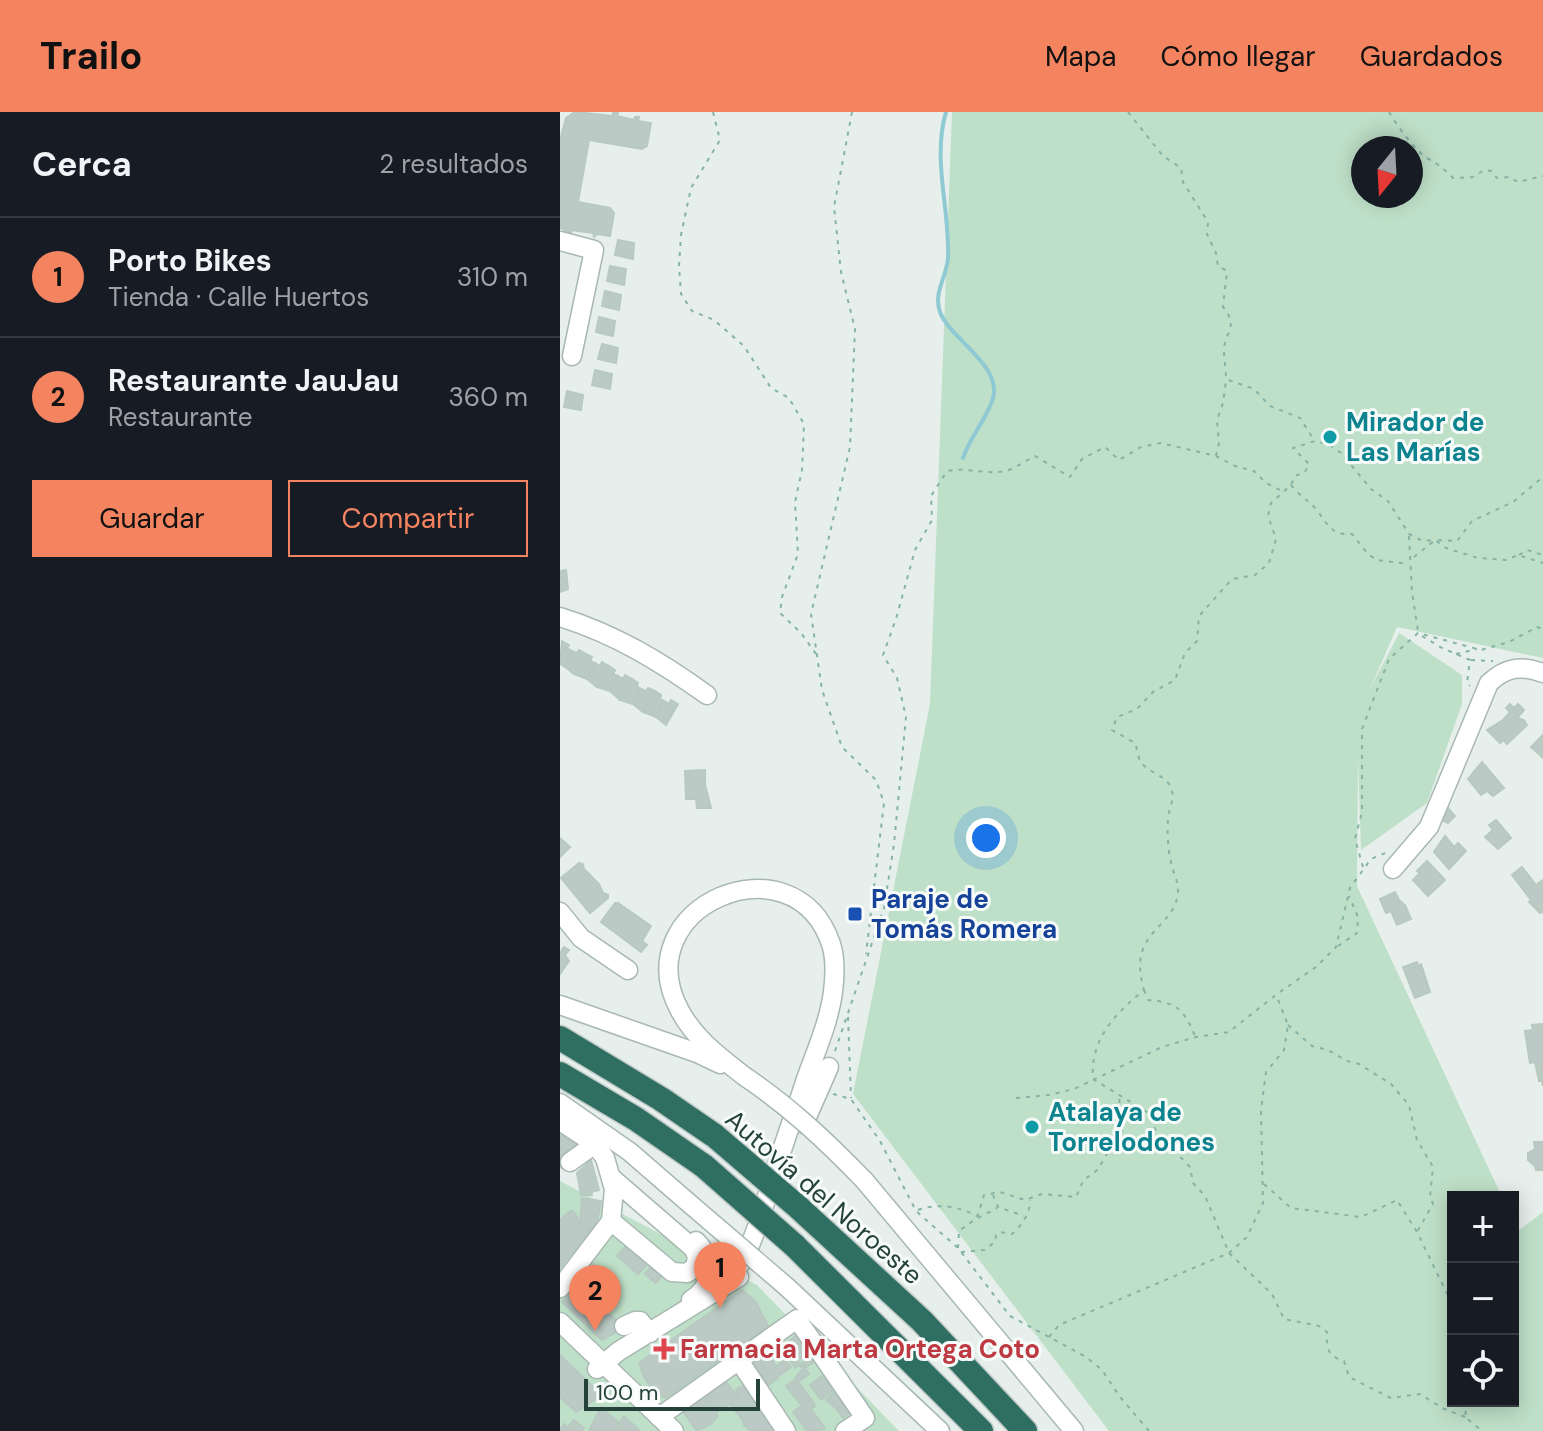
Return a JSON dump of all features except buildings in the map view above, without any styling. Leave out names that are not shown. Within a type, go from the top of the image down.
[{"type":"highway","name":"Autovía del Noroeste","points":[[560,1038],[661,1099],[715,1136],[922,1321],[1025,1431]]},
{"type":"highway","points":[[560,1074],[636,1119],[704,1166],[794,1245],[981,1431]]},
{"type":"street","points":[[560,241],[594,250],[572,356]]},
{"type":"street","points":[[560,617],[594,627],[659,660],[707,695]]},
{"type":"street","points":[[1398,862],[1429,827],[1489,683],[1499,673],[1513,667],[1543,673]]},
{"type":"street","points":[[729,1283],[752,1239],[800,1102],[834,991],[832,948],[821,925],[801,904],[788,896],[758,889],[732,891],[707,902],[680,931],[670,969],[674,998],[693,1030],[744,1076],[770,1094],[822,1136],[864,1180],[1074,1431]]},
{"type":"street","points":[[560,912],[581,938],[628,970]]},
{"type":"street","points":[[560,1005],[697,1053],[744,1076]]},
{"type":"street","points":[[600,1366],[750,1269],[763,1248],[802,1128],[829,1067]]},
{"type":"street","points":[[560,1103],[630,1152],[788,1288],[940,1431]]},
{"type":"street","points":[[560,1121],[595,1144],[605,1158],[613,1179],[611,1221],[560,1288]]},
{"type":"street","points":[[570,1162],[595,1144]]},
{"type":"street","points":[[611,1221],[672,1272],[687,1273],[695,1267],[697,1257],[694,1249],[613,1179]]},
{"type":"street","points":[[673,1318],[678,1308],[697,1296],[709,1277],[710,1269],[709,1257],[703,1248],[695,1240],[681,1236]]},
{"type":"street","points":[[661,1424],[738,1359],[797,1319],[865,1418],[845,1431]]},
{"type":"street","points":[[624,1326],[640,1321],[650,1333]]},
{"type":"street","points":[[560,1322],[600,1366]]},
{"type":"street","points":[[560,1333],[661,1424],[674,1431]]},
{"type":"street","points":[[738,1359],[786,1431]]},
{"type":"path","points":[[713,112],[720,140],[691,188],[681,235],[681,294],[692,311],[714,320],[744,346],[771,388],[789,398],[804,424],[802,470],[795,502],[798,554],[782,597],[780,613],[801,633],[817,655]]},
{"type":"path","points":[[852,112],[834,207],[841,272],[855,329],[850,447],[811,614],[822,690],[842,747],[876,780],[884,803],[865,960]]},
{"type":"path","points":[[1128,112],[1163,156],[1181,168],[1183,182],[1208,222],[1207,234],[1218,266],[1227,271],[1223,307],[1230,315],[1232,329],[1223,349],[1226,379],[1217,420],[1219,443],[1216,456]]},
{"type":"path","points":[[1389,112],[1426,157],[1436,161],[1453,178],[1473,177],[1484,170],[1492,171],[1497,178],[1509,177],[1518,182],[1543,176]]},
{"type":"path","points":[[1226,379],[1254,389],[1270,406],[1300,418],[1315,441]]},
{"type":"path","points":[[1196,1037],[1178,1007],[1168,1002],[1148,1000],[1140,975],[1141,954],[1148,936],[1171,911],[1178,895],[1177,874],[1171,864],[1168,819],[1173,795],[1168,782],[1140,762],[1135,743],[1112,730],[1117,717],[1137,709],[1153,692],[1175,680],[1185,653],[1197,641],[1199,616],[1232,579],[1255,575],[1269,563],[1276,539],[1268,516],[1271,503],[1291,485],[1295,476],[1305,472],[1309,464],[1293,448],[1315,441],[1328,444],[1341,453],[1371,489],[1388,501],[1409,534],[1418,633]]},
{"type":"path","points":[[829,1067],[884,908],[894,844],[906,717],[897,678],[883,655],[915,550],[932,520],[931,496],[947,471],[965,468],[989,473],[1009,471],[1035,456],[1070,477],[1082,459],[1105,447],[1119,460],[1141,447],[1161,443],[1201,455],[1216,456],[1254,471],[1266,483],[1283,491]]},
{"type":"path","points":[[1409,534],[1423,541],[1457,541],[1472,521],[1513,502],[1543,477]]},
{"type":"path","points":[[1291,485],[1298,496],[1315,507],[1331,529],[1344,535],[1352,534],[1377,560],[1411,564]]},
{"type":"path","points":[[1435,540],[1446,548],[1478,558],[1506,560],[1527,550],[1543,555]]},
{"type":"path","points":[[1413,558],[1435,540]]},
{"type":"path","points":[[1518,555],[1543,563]]},
{"type":"path","points":[[1456,654],[1509,642],[1537,627],[1543,629]]},
{"type":"path","points":[[1418,633],[1478,649]]},
{"type":"path","points":[[1418,633],[1470,660],[1478,658],[1496,662],[1507,670]]},
{"type":"path","points":[[1363,868],[1355,839],[1362,812],[1362,729],[1389,659],[1418,633]]},
{"type":"path","points":[[1470,660],[1467,683],[1481,698]]},
{"type":"path","points":[[1336,947],[1350,888],[1363,868],[1371,859],[1387,852],[1398,862]]},
{"type":"path","points":[[1016,1098],[1061,1092],[1162,1047],[1229,1032],[1357,933],[1358,917],[1349,895]]},
{"type":"path","points":[[1093,1079],[1092,1061],[1100,1036],[1121,1009],[1144,990]]},
{"type":"path","points":[[1048,1338],[1059,1325],[1229,1253],[1247,1237],[1263,1203],[1261,1110],[1266,1072],[1284,1050],[1288,1025],[1277,994]]},
{"type":"path","points":[[848,1016],[851,1099],[880,1141],[916,1211],[959,1250],[1010,1316],[1086,1357],[1102,1370],[1149,1431]]},
{"type":"path","points":[[1288,1025],[1312,1046],[1359,1064],[1391,1084],[1409,1105],[1417,1140],[1433,1167],[1430,1197],[1433,1204],[1417,1232]]},
{"type":"path","points":[[1093,1079],[1147,1112],[1157,1133],[1190,1167],[1193,1183],[1205,1196],[1229,1253],[1272,1294],[1284,1319],[1319,1326],[1327,1332],[1326,1348],[1333,1357],[1344,1361],[1349,1377],[1391,1398],[1420,1394],[1442,1408],[1465,1417],[1482,1431]]},
{"type":"path","points":[[819,1088],[851,1099]]},
{"type":"path","points":[[977,1217],[984,1195],[993,1193],[1000,1192],[1025,1200],[1042,1194],[1076,1197],[1084,1179],[1096,1172],[1106,1160],[1108,1151],[1119,1143],[1123,1133],[1117,1116],[1119,1097]]},
{"type":"path","points":[[1264,1184],[1291,1208],[1361,1217],[1397,1200],[1417,1232],[1447,1294]]},
{"type":"path","points":[[993,1193],[998,1207],[1026,1216]]},
{"type":"path","points":[[959,1250],[989,1247],[1000,1232],[1012,1234],[1021,1226],[1030,1208],[1030,1199]]},
{"type":"path","points":[[916,1211],[945,1205],[962,1208],[977,1217]]},
{"type":"path","points":[[959,1250],[959,1231],[977,1217],[998,1207]]},
{"type":"path","points":[[1465,1417],[1466,1407]]},
{"type":"green space","points":[[952,112],[1543,112],[1543,658],[1397,627],[1370,689],[1399,633],[1462,675],[1462,704],[1427,803],[1361,850],[1358,758],[1357,886],[1499,1191],[1447,1191],[1447,1407],[1519,1407],[1519,1230],[1543,1212],[1543,1431],[1109,1431],[853,1094],[930,704]]},
{"type":"green space","points":[[560,1181],[757,1285],[899,1431],[560,1431]]},
{"type":"waterway","points":[[946,112],[941,166],[948,258],[938,305],[946,322],[983,363],[994,386],[991,405],[963,458]]},
{"type":"place","name":"Mirador de Las Marías","points":[[1330,437]]},
{"type":"place","name":"Paraje de Tomás Romera","points":[[855,914]]},
{"type":"place","name":"Atalaya de Torrelodones","points":[[1032,1127]]},
{"type":"place","name":"Porto Bikes","points":[[720,1308]]},
{"type":"place","name":"Restaurante JauJau","points":[[595,1331]]},
{"type":"place","name":"Farmacia Marta Ortega Coto","points":[[664,1349]]}]
